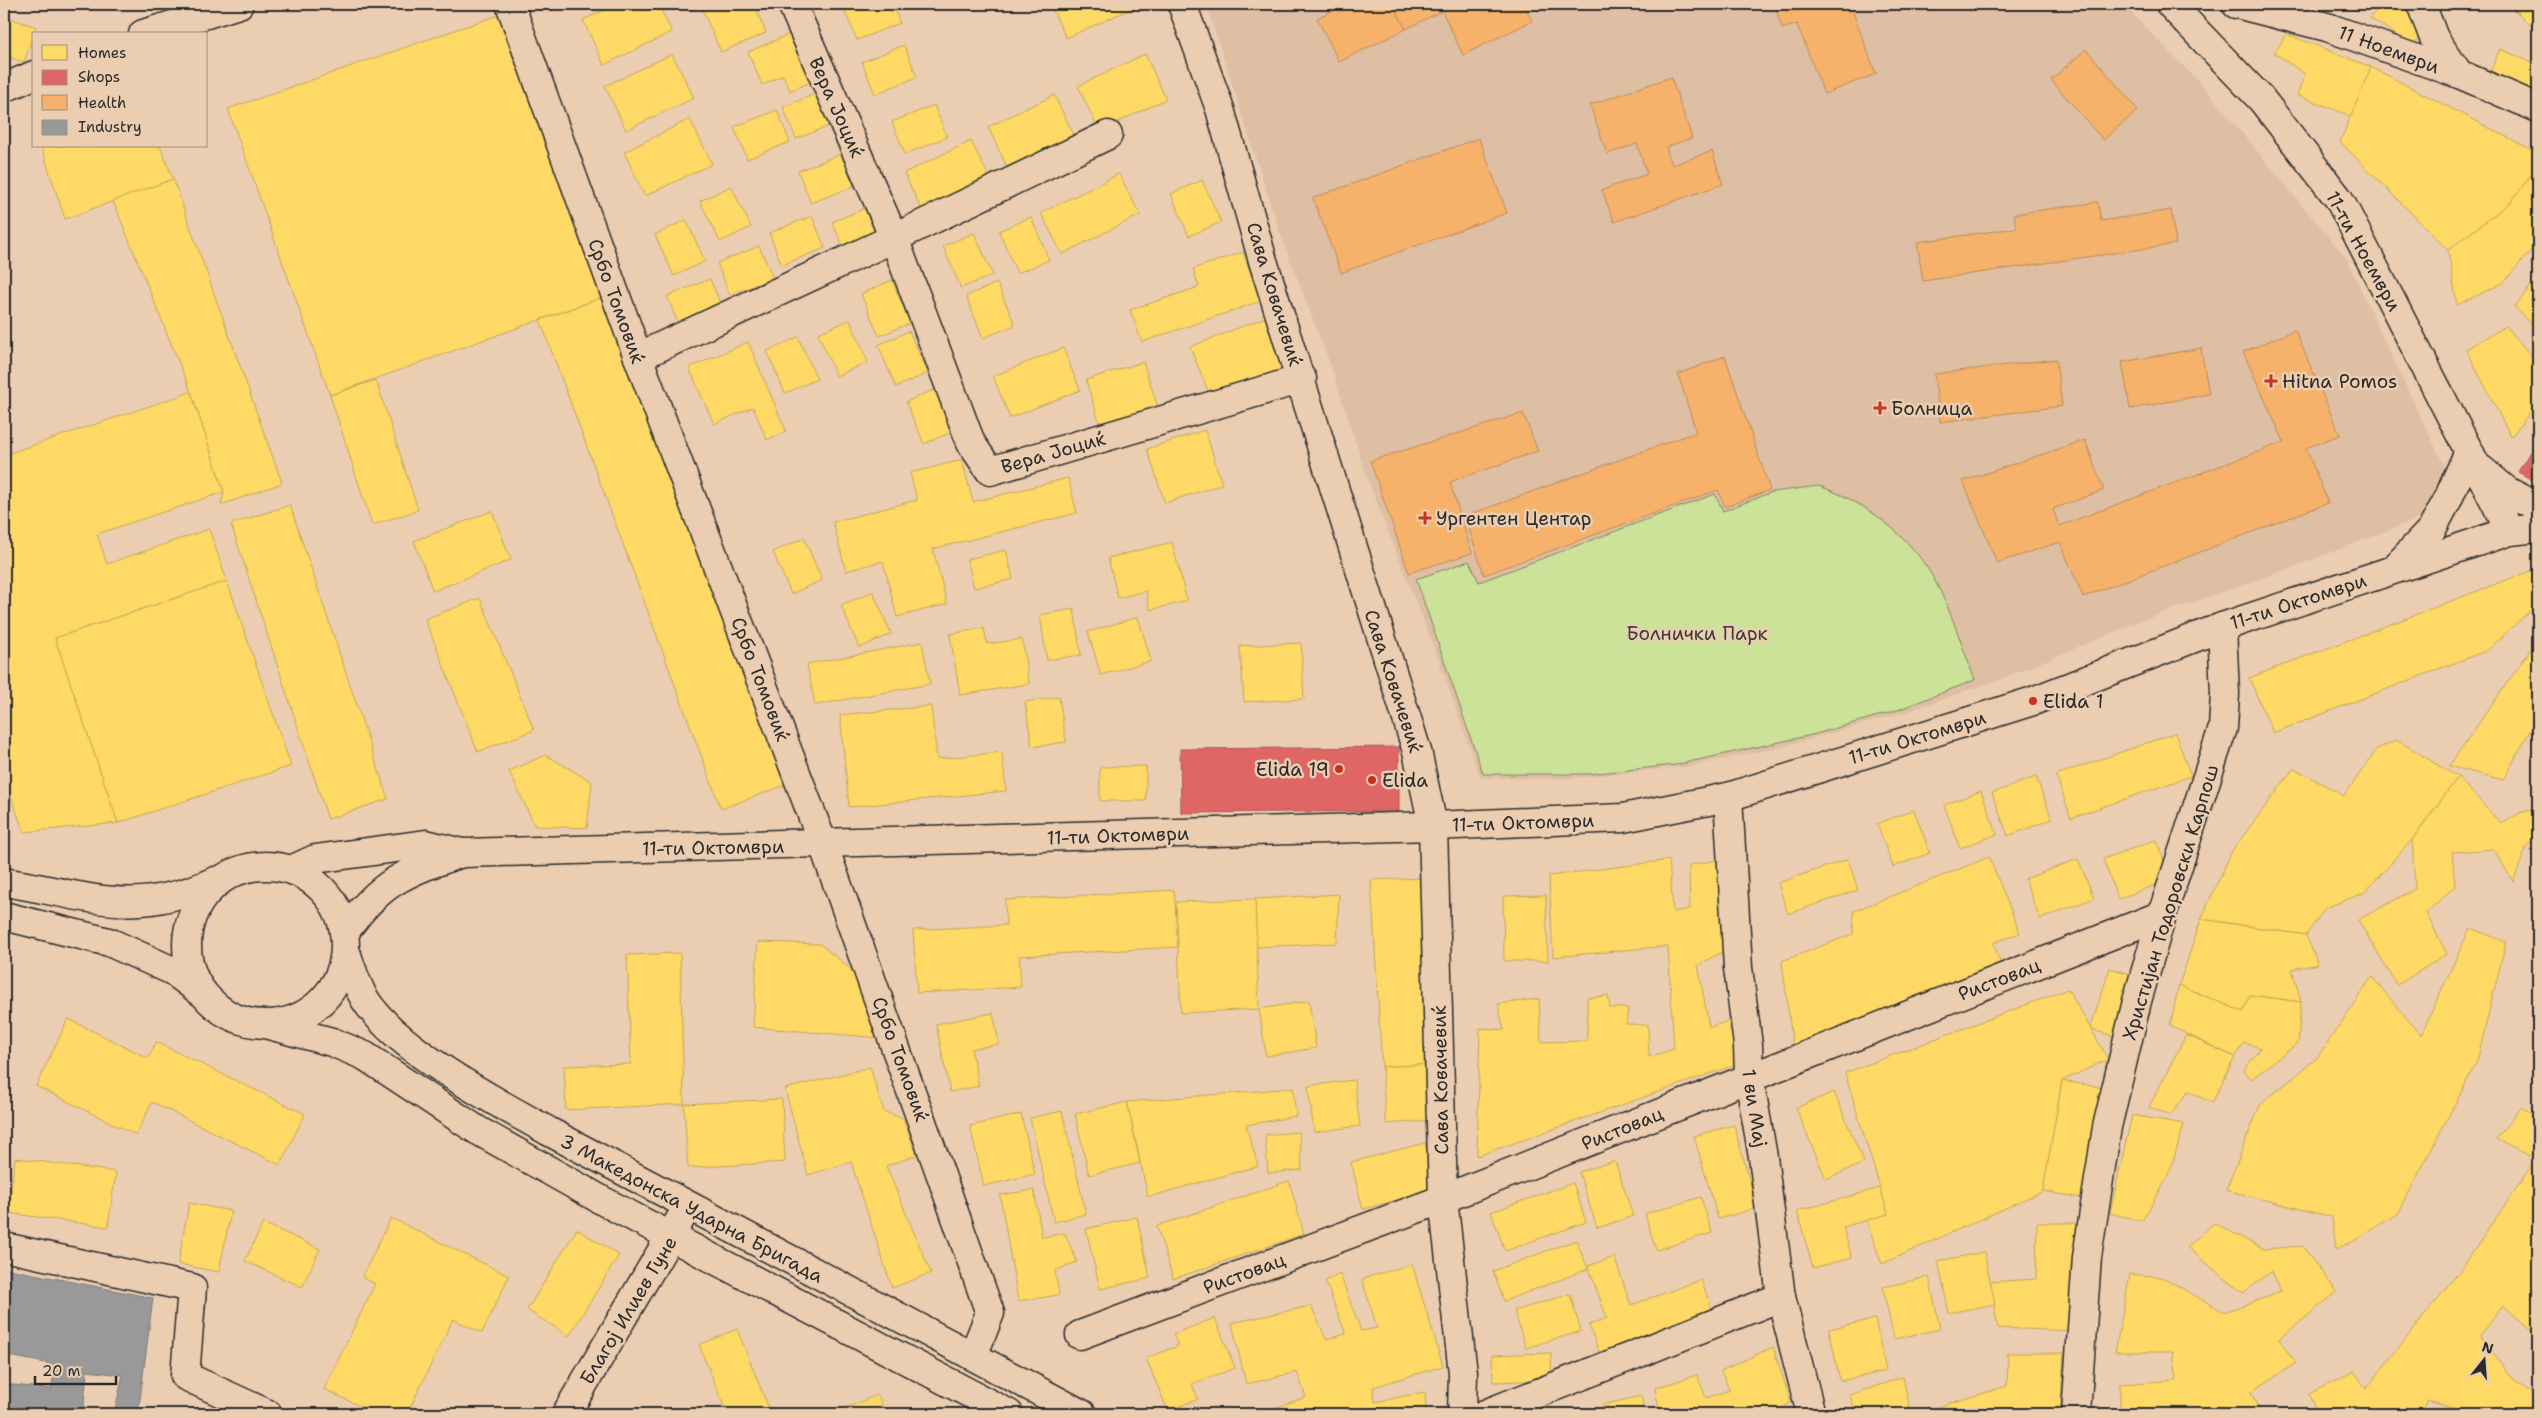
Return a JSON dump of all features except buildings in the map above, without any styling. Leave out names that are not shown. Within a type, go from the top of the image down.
[{"type":"street","points":[[149,32],[239,4]]},
{"type":"street","name":"Србо Томовиќ","points":[[510,4],[638,357],[823,844],[990,1313],[973,1356]]},
{"type":"street","name":"Вера Јоциќ","points":[[792,4],[894,238],[970,443],[990,471],[1302,379]]},
{"type":"street","name":"Сава Ковачевиќ","points":[[1182,4],[1220,109],[1264,261],[1417,751],[1433,826],[1443,1199],[1463,1372],[1462,1414]]},
{"type":"street","name":"11-ти Ноември","points":[[2170,4],[2262,100],[2339,199],[2510,531]]},
{"type":"street","name":"11 Ноември","points":[[2236,4],[2327,27],[2459,74],[2538,108]]},
{"type":"street","points":[[2421,4],[2434,38],[2459,74]]},
{"type":"street","points":[[4,88],[32,76]]},
{"type":"street","points":[[638,357],[894,238],[1108,135]]},
{"type":"street","points":[[2393,570],[2432,529],[2472,457],[2507,491],[2538,507]]},
{"type":"street","name":"11-ти Октомври","points":[[462,853],[1433,826],[1623,818],[1728,796],[2033,701],[2222,627],[2510,531],[2538,528]]},
{"type":"street","name":"Христијан Тодоровски Карпош","points":[[2076,1414],[2087,1257],[2107,1127],[2137,1001],[2162,915],[2223,728],[2226,694],[2222,627]]},
{"type":"street","name":"1 ви Мај","points":[[1728,796],[1738,968],[1748,1045],[1748,1077],[1763,1157],[1780,1297],[1811,1414]]},
{"type":"street","points":[[291,870],[315,859],[426,844],[462,853]]},
{"type":"street","points":[[346,942],[374,895],[410,871],[462,853]]},
{"type":"street","points":[[4,882],[95,900],[128,903],[161,900],[192,892],[241,869],[274,866],[291,870],[311,879],[327,893],[339,912],[346,942],[342,971],[334,988],[321,1003],[306,1015],[288,1022],[269,1025],[250,1023],[232,1017],[215,1007],[202,993],[173,971],[109,942],[4,916]]},
{"type":"street","points":[[202,993],[192,976],[187,958],[186,939],[190,920],[198,903],[210,888],[226,876]]},
{"type":"street","name":"Ристовац","points":[[1080,1335],[1443,1199],[2162,915]]},
{"type":"street","name":"3 Македонска Ударна Бригада","points":[[346,942],[354,978],[365,999],[385,1022],[410,1044],[474,1089],[688,1206],[1082,1414]]},
{"type":"street","name":"3 Македонска Ударна Бригада","points":[[269,1025],[332,1042],[365,1056],[477,1130],[672,1237],[1009,1414]]},
{"type":"street","name":"Благој Илиев Гуне","points":[[566,1414],[672,1237],[688,1206]]},
{"type":"street","points":[[4,1247],[192,1288],[185,1376],[268,1414]]},
{"type":"street","points":[[1485,1414],[1780,1297]]},
{"type":"shaded area","name":"Болница","points":[[1206,4],[2123,4],[2204,87],[2347,259],[2462,502],[2291,568],[2143,620],[2006,677],[1906,712],[1786,746],[1692,766],[1567,779],[1480,778],[1438,658],[1368,481],[1333,372],[1281,236]]},
{"type":"green space","name":"Болнички Парк","points":[[1819,486],[1854,501],[1870,511],[1900,535],[1913,549],[1925,565],[1941,593],[1952,617],[1975,680],[1895,711],[1816,734],[1675,765],[1589,774],[1483,774],[1416,579],[1469,561],[1479,582],[1715,494],[1723,511],[1772,492]]},
{"type":"place","name":"Hitna Pomos","points":[[2271,381]]},
{"type":"place","name":"Болница","points":[[1880,408]]},
{"type":"place","name":"Ургентен Центар","points":[[1425,518]]},
{"type":"place","name":"Elida 1","points":[[2033,701]]},
{"type":"place","name":"Elida 19","points":[[1339,769]]},
{"type":"place","name":"Elida","points":[[1372,780]]}]
